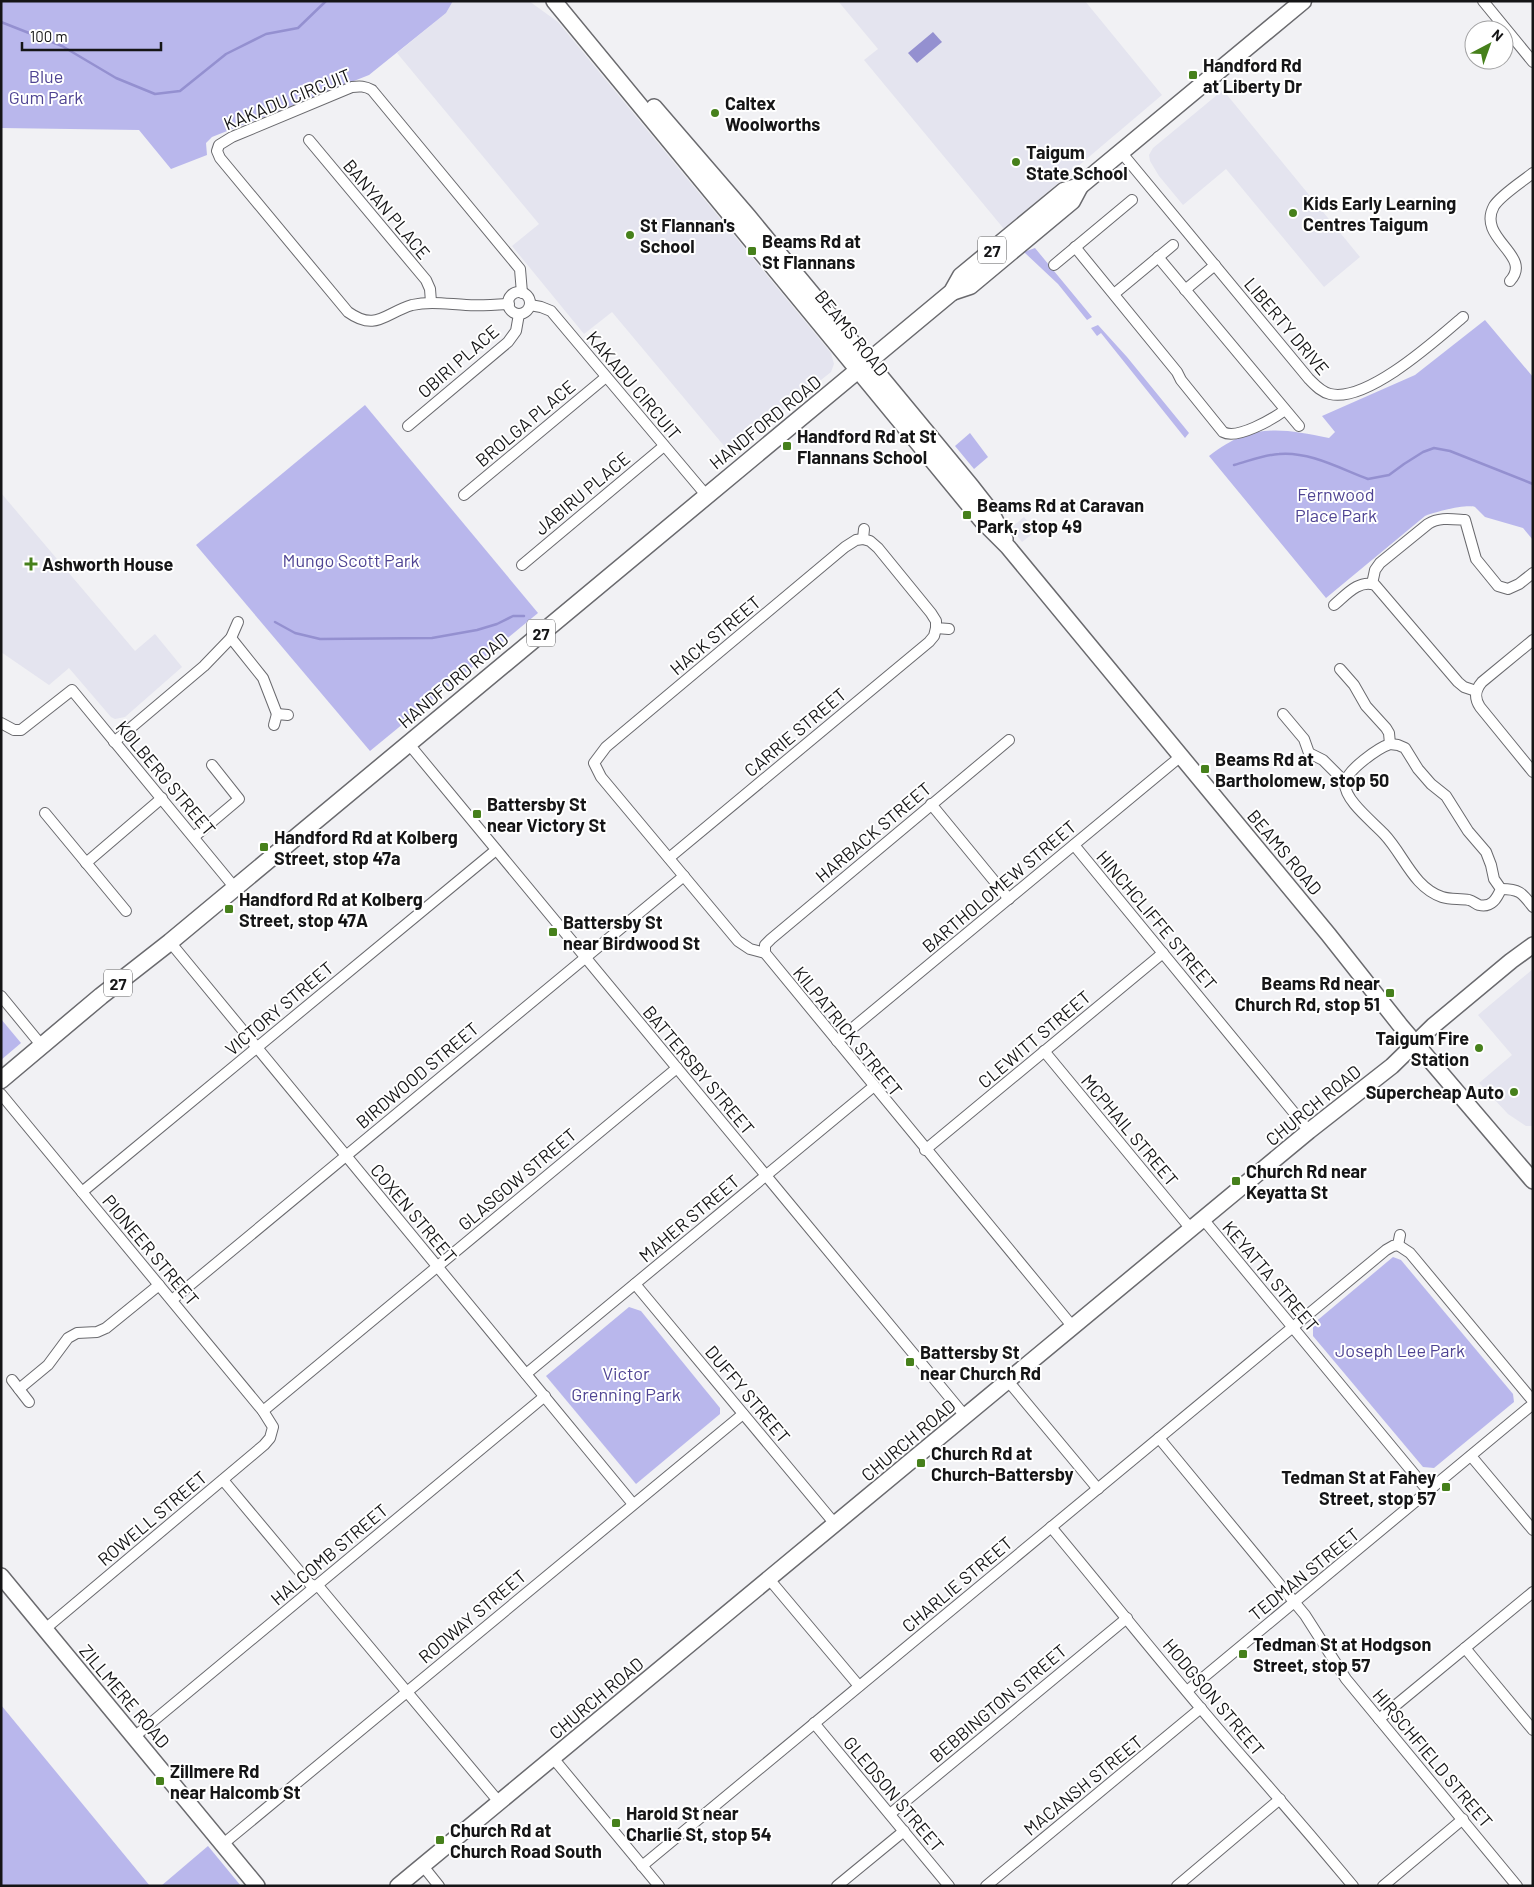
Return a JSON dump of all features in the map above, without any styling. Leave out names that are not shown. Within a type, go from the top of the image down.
[{"type":"main road","name":"BEAMS ROAD","points":[[554,1],[864,366],[983,500],[996,521],[1008,547],[1328,934],[1368,986],[1533,1181]]},
{"type":"main road","name":"BEAMS ROAD","points":[[562,1],[632,84],[682,138],[864,366]]},
{"type":"main road","name":"HANDFORD ROAD","points":[[1,1080],[864,366],[952,292],[961,276],[1064,190],[1080,186],[1303,1]]},
{"type":"main road","name":"CHURCH ROAD","points":[[398,1886],[1309,1131],[1392,1066],[1478,988],[1533,946]]},
{"type":"main road","name":"ZILLMERE ROAD","points":[[1,1576],[257,1886]]},
{"type":"street","points":[[1483,1],[1533,62]]},
{"type":"street","name":"KAKADU CIRCUIT","points":[[508,304],[468,305],[431,302],[412,305],[377,321],[367,322],[357,318],[348,312],[220,158],[217,151],[219,145],[232,137],[352,87],[366,87],[372,90],[520,269],[522,293]]},
{"type":"street","name":"BANYAN PLACE","points":[[310,140],[426,280],[430,289],[431,302]]},
{"type":"street","name":"LIBERTY DRIVE","points":[[1121,152],[1319,389],[1331,394],[1347,394],[1393,373],[1413,359],[1463,317]]},
{"type":"street","points":[[1510,281],[1515,276],[1517,265],[1494,234],[1491,227],[1492,212],[1495,204],[1533,173]]},
{"type":"street","points":[[1054,265],[1132,200]]},
{"type":"street","points":[[1114,294],[1173,245]]},
{"type":"street","points":[[1075,247],[1177,372],[1181,380],[1223,432],[1233,435],[1265,423],[1285,410]]},
{"type":"street","points":[[1158,257],[1298,426]]},
{"type":"street","points":[[1185,290],[1215,265]]},
{"type":"street","points":[[522,293],[527,296],[530,305],[525,313],[519,314],[511,310],[508,304],[512,295],[522,293]]},
{"type":"street","name":"KAKADU CIRCUIT","points":[[530,305],[541,306],[551,312],[706,495]]},
{"type":"street","name":"OBIRI PLACE","points":[[408,426],[508,342],[516,332],[519,314]]},
{"type":"street","name":"BROLGA PLACE","points":[[464,495],[606,377]]},
{"type":"street","name":"JABIRU PLACE","points":[[522,565],[664,446]]},
{"type":"street","points":[[1372,584],[1375,570],[1380,563],[1432,521],[1444,518],[1465,520],[1476,559],[1498,586],[1508,589],[1533,573]]},
{"type":"street","name":"HACK STREET","points":[[594,763],[606,747],[844,547],[863,534],[876,546],[931,613],[936,621],[936,628]]},
{"type":"street","points":[[1334,605],[1357,586],[1372,584],[1380,590],[1458,682],[1464,688],[1476,691]]},
{"type":"street","points":[[114,742],[204,666],[231,638],[238,622]]},
{"type":"street","points":[[936,628],[948,629]]},
{"type":"street","name":"CARRIE STREET","points":[[669,858],[929,642],[934,636],[936,628]]},
{"type":"street","points":[[231,638],[263,678],[277,714],[274,725]]},
{"type":"street","points":[[1533,640],[1482,682],[1476,691],[1476,701],[1480,707],[1533,772]]},
{"type":"street","points":[[1340,669],[1354,685],[1366,706],[1386,728],[1389,733],[1390,744]]},
{"type":"street","name":"KOLBERG STREET","points":[[1,723],[14,730],[21,730],[72,690],[235,888]]},
{"type":"street","points":[[277,714],[288,715]]},
{"type":"street","points":[[1283,714],[1304,740],[1309,753],[1323,760],[1345,782],[1349,796],[1361,812],[1385,834],[1410,870],[1433,893],[1444,898],[1469,900],[1488,906],[1496,900],[1501,889]]},
{"type":"street","name":"HARBACK STREET","points":[[765,953],[765,945],[771,938],[1010,740]]},
{"type":"street","name":"BATTERSBY STREET","points":[[408,743],[965,1416]]},
{"type":"street","points":[[1345,782],[1351,772],[1380,747],[1390,744],[1405,748],[1418,769],[1431,784],[1446,796],[1468,831],[1486,852],[1494,879],[1501,889]]},
{"type":"street","name":"BARTHOLOMEW STREET","points":[[837,1041],[1181,756]]},
{"type":"street","name":"KILPATRICK STREET","points":[[594,763],[601,777],[738,941],[750,949],[765,953],[873,1087],[1073,1328]]},
{"type":"street","points":[[194,836],[239,799],[212,765]]},
{"type":"street","points":[[86,862],[162,798]]},
{"type":"street","points":[[931,804],[1009,899]]},
{"type":"street","points":[[45,813],[126,911]]},
{"type":"street","name":"HINCHCLIFFE STREET","points":[[1074,845],[1309,1131]]},
{"type":"street","name":"VICTORY STREET","points":[[82,1192],[496,850]]},
{"type":"street","name":"BIRDWOOD STREET","points":[[172,1300],[684,876]]},
{"type":"street","points":[[1501,889],[1514,889],[1524,896],[1533,907]]},
{"type":"street","name":"COXEN STREET","points":[[170,942],[633,1504]]},
{"type":"street","name":"CLEWITT STREET","points":[[925,1150],[1163,953]]},
{"type":"street","points":[[1,996],[42,1046]]},
{"type":"street","name":"MCPHAIL STREET","points":[[1044,1051],[1191,1229]]},
{"type":"street","name":"GLASGOW STREET","points":[[264,1411],[677,1068]]},
{"type":"street","name":"MAHER STREET","points":[[526,1374],[873,1087]]},
{"type":"street","name":"PIONEER STREET","points":[[1,1094],[264,1411],[273,1427]]},
{"type":"street","name":"KEYATTA STREET","points":[[1203,1219],[1428,1492]]},
{"type":"street","name":"CHARLIE STREET","points":[[642,1866],[1399,1240],[1533,1403]]},
{"type":"street","name":"DUFFY STREET","points":[[635,1284],[835,1524]]},
{"type":"street","points":[[19,1389],[48,1365],[68,1338],[77,1333],[97,1332],[106,1328],[159,1285]]},
{"type":"street","points":[[12,1380],[29,1402]]},
{"type":"street","points":[[1008,1381],[1098,1489]]},
{"type":"street","name":"HALCOMB STREET","points":[[134,1737],[545,1396]]},
{"type":"street","name":"TEDMAN STREET","points":[[1187,1691],[1533,1403]]},
{"type":"street","name":"RODWAY STREET","points":[[223,1844],[743,1414]]},
{"type":"street","name":"ROWELL STREET","points":[[45,1629],[268,1441],[273,1427]]},
{"type":"street","name":"HIRSCHFIELD STREET","points":[[1159,1438],[1295,1602],[1312,1625],[1340,1671],[1379,1720],[1517,1886]]},
{"type":"street","points":[[1471,1456],[1533,1530]]},
{"type":"street","points":[[223,1480],[310,1584],[320,1588],[499,1802]]},
{"type":"street","name":"HODGSON STREET","points":[[1051,1527],[1246,1762],[1280,1799],[1353,1886]]},
{"type":"street","points":[[769,1579],[859,1686]]},
{"type":"street","points":[[1379,1720],[1533,1592]]},
{"type":"street","name":"BEBBINGTON STREET","points":[[890,1814],[1127,1618]]},
{"type":"street","points":[[1465,1648],[1533,1730]]},
{"type":"street","name":"MACANSH STREET","points":[[986,1886],[1202,1708]]},
{"type":"street","name":"GLEDSON STREET","points":[[814,1723],[949,1886]]},
{"type":"street","points":[[553,1758],[659,1886]]},
{"type":"street","points":[[1177,1886],[1280,1799]]},
{"type":"street","points":[[1383,1886],[1463,1819]]},
{"type":"street","points":[[837,1886],[904,1831]]},
{"type":"street","points":[[423,1866],[439,1886]]},
{"type":"shaded area","name":"St Flannan's School","points":[[453,1],[529,1],[558,22],[831,353],[834,364],[831,372],[730,453],[612,312],[584,334],[512,246],[539,224],[397,53],[446,13]]},
{"type":"shaded area","name":"Taigum State School","points":[[838,1],[1085,1],[1162,95],[1004,229],[864,60],[878,49]]},
{"type":"shaded area","points":[[933,32],[942,42],[917,63],[908,53]]},
{"type":"shaded area","name":"Kids Early Learning Centres Taigum","points":[[1223,90],[1360,257],[1324,287],[1226,169],[1183,205],[1159,176],[1150,161],[1149,155],[1153,148]]},
{"type":"shaded area","name":"Ashworth House","points":[[1,493],[135,651],[155,634],[182,667],[125,717],[115,719],[111,717],[69,668],[49,685],[1,652]]},
{"type":"shaded area","points":[[1024,517],[1036,531],[1022,542],[1011,528]]},
{"type":"shaded area","points":[[1533,969],[1533,1126],[1526,1126],[1508,1114],[1479,1083],[1512,1055],[1478,1015]]},
{"type":"green space","name":"Blue Gum Park","points":[[1,1],[453,1],[446,13],[369,75],[212,137],[206,143],[207,155],[171,169],[139,130],[1,128]]},
{"type":"green space","points":[[1035,248],[1092,317],[1087,320],[1058,284],[1024,252]]},
{"type":"green space","name":"Fernwood Place Park","points":[[1485,320],[1533,377],[1533,540],[1523,528],[1485,517],[1475,507],[1458,507],[1435,512],[1425,516],[1326,598],[1209,456],[1224,445],[1239,438],[1266,431],[1295,432],[1329,438],[1335,432],[1322,416],[1415,375]]},
{"type":"green space","points":[[1098,325],[1127,357],[1189,433],[1185,438],[1101,333],[1097,336],[1091,328]]},
{"type":"green space","name":"Mungo Scott Park","points":[[365,405],[538,613],[370,751],[196,545]]},
{"type":"green space","points":[[970,433],[988,457],[974,469],[955,446]]},
{"type":"green space","points":[[1,1019],[21,1043],[1,1060]]},
{"type":"green space","name":"Joseph Lee Park","points":[[1393,1257],[1401,1260],[1513,1394],[1514,1402],[1434,1468],[1423,1467],[1313,1336],[1313,1324]]},
{"type":"green space","name":"Victor Grenning Park","points":[[629,1307],[641,1311],[720,1408],[720,1414],[636,1484],[546,1376]]},
{"type":"green space","points":[[1,1705],[150,1886],[1,1886]]},
{"type":"green space","points":[[208,1846],[241,1886],[161,1886]]},
{"type":"waterway","points":[[1,22],[62,46],[116,78],[155,94],[180,91],[226,54],[266,34],[298,28],[326,1]]},
{"type":"waterway","points":[[1234,465],[1279,454],[1302,455],[1368,479],[1389,475],[1423,452],[1434,448],[1450,451],[1533,484]]},
{"type":"waterway","points":[[275,622],[295,633],[320,639],[432,638],[477,630],[497,624],[513,616],[524,616]]},
{"type":"place","name":"Handford Rd at Liberty Dr","points":[[1193,75]]},
{"type":"place","name":"Caltex Woolworths","points":[[715,113]]},
{"type":"place","name":"Taigum State School","points":[[1016,162]]},
{"type":"place","name":"Kids Early Learning Centres Taigum","points":[[1293,213]]},
{"type":"place","name":"St Flannan's School","points":[[630,235]]},
{"type":"place","name":"Beams Rd at St Flannans","points":[[752,251]]},
{"type":"place","name":"Handford Rd at St Flannans School","points":[[787,446]]},
{"type":"place","name":"Beams Rd at Caravan Park, stop 49","points":[[967,515]]},
{"type":"place","name":"Ashworth House","points":[[31,564]]},
{"type":"place","name":"Beams Rd at Bartholomew, stop 50","points":[[1205,769]]},
{"type":"place","name":"Battersby St near Victory St","points":[[477,814]]},
{"type":"place","name":"Handford Rd at Kolberg Street, stop 47a","points":[[264,847]]},
{"type":"place","name":"Handford Rd at Kolberg Street, stop 47A","points":[[229,909]]},
{"type":"place","name":"Battersby St near Birdwood St","points":[[553,932]]},
{"type":"place","name":"Beams Rd near Church Rd, stop 51","points":[[1390,993]]},
{"type":"place","name":"Taigum Fire Station","points":[[1479,1048]]},
{"type":"place","name":"Supercheap Auto","points":[[1514,1092]]},
{"type":"place","name":"Church Rd near Keyatta St","points":[[1236,1181]]},
{"type":"place","name":"Battersby St near Church Rd","points":[[910,1362]]},
{"type":"place","name":"Church Rd at Church-Battersby","points":[[921,1463]]},
{"type":"place","name":"Tedman St at Fahey Street, stop 57","points":[[1446,1487]]},
{"type":"place","name":"Tedman St at Hodgson Street, stop 57","points":[[1243,1654]]},
{"type":"place","name":"Zillmere Rd near Halcomb St","points":[[160,1781]]},
{"type":"place","name":"Harold St near Charlie St, stop 54","points":[[616,1823]]},
{"type":"place","name":"Church Rd at Church Road South","points":[[440,1840]]}]
